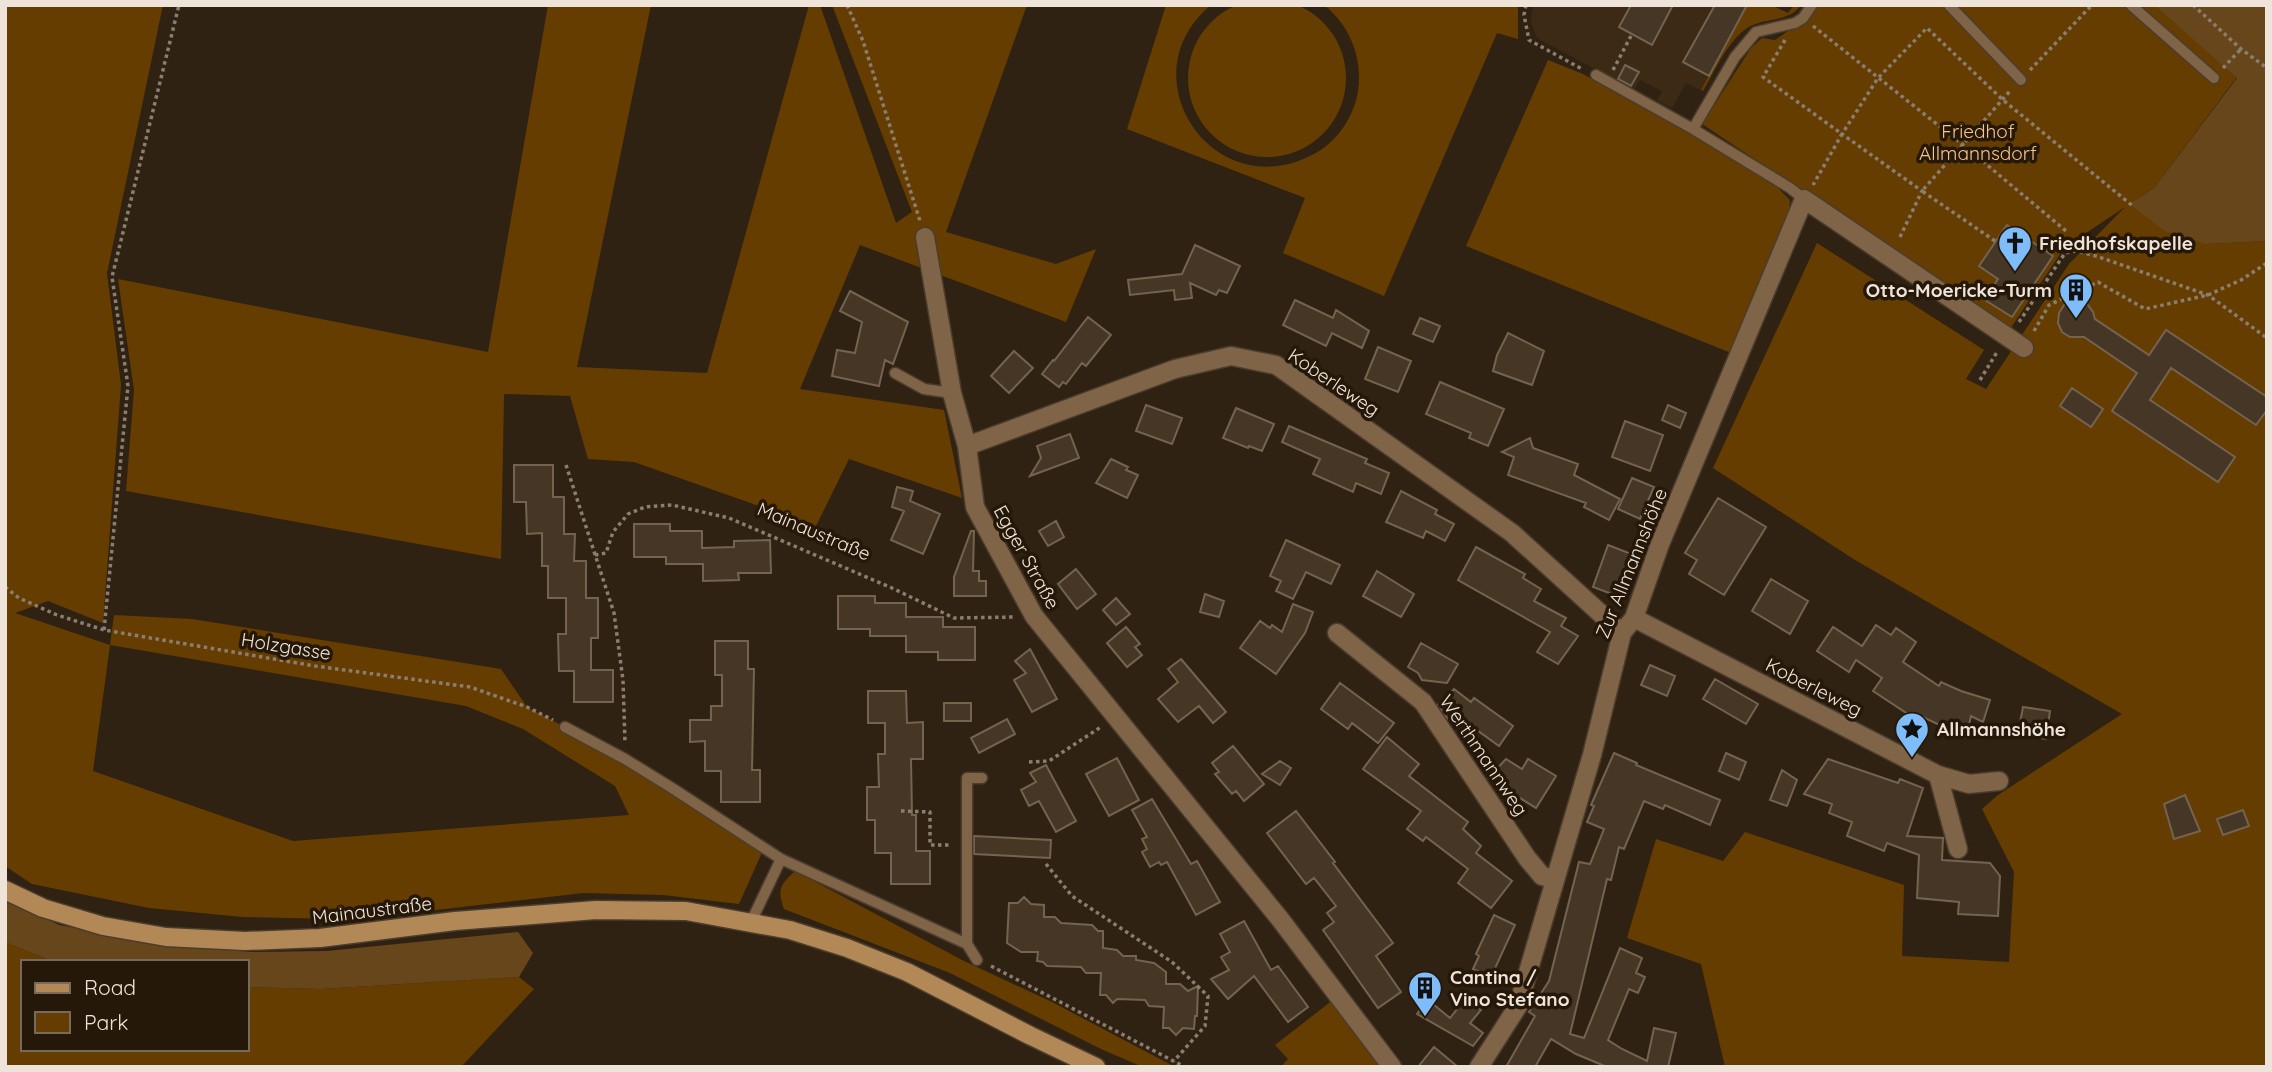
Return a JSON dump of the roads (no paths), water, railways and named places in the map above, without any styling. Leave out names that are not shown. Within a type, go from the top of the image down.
[{"type":"main road","name":"Mainaustraße","points":[[5,890],[43,908],[103,926],[166,937],[245,941],[320,938],[455,921],[596,910],[686,911],[790,930],[847,948],[907,972],[1097,1067]]},
{"type":"street","points":[[1804,199],[1839,227],[2013,341]]},
{"type":"street","name":"Zur Allmannshöhe","points":[[1479,1067],[1518,1006],[1592,755],[1622,633],[1634,618],[1660,544],[1804,199]]},
{"type":"street","name":"Egger Straße","points":[[925,237],[952,393],[967,446],[975,507],[1034,616],[1280,919],[1392,1067]]},
{"type":"street","name":"Koberleweg","points":[[967,446],[1175,369],[1231,356],[1276,365],[1512,533],[1622,633]]},
{"type":"street","name":"Koberleweg","points":[[1634,618],[1938,775],[1969,784],[1999,781]]},
{"type":"street","name":"Werthmannweg","points":[[1337,633],[1423,702],[1527,858],[1542,876],[1555,879]]},
{"type":"street","points":[[1938,775],[1958,849]]},
{"type":"lane","points":[[1693,129],[1735,57],[1756,32],[1799,21],[1812,5]]},
{"type":"lane","points":[[1949,5],[2021,80]]},
{"type":"lane","points":[[2131,5],[2214,78]]},
{"type":"lane","points":[[1596,75],[1693,129],[1804,199]]},
{"type":"lane","points":[[895,373],[924,389],[952,393]]},
{"type":"lane","points":[[565,727],[625,759],[781,859],[967,944]]},
{"type":"lane","points":[[977,960],[967,944],[967,778],[982,778]]},
{"type":"lane","points":[[751,922],[781,859]]},
{"type":"place","name":"Friedhofskapelle","points":[[2015,273]]},
{"type":"place","name":"Otto-Moericke-Turm","points":[[2076,320]]},
{"type":"place","name":"Allmannshöhe","points":[[1912,759]]},
{"type":"place","name":"Cantina / Vino Stefano","points":[[1425,1018]]},
{"type":"park label","name":"Friedhof Allmannsdorf","points":[[1978,142]]}]
